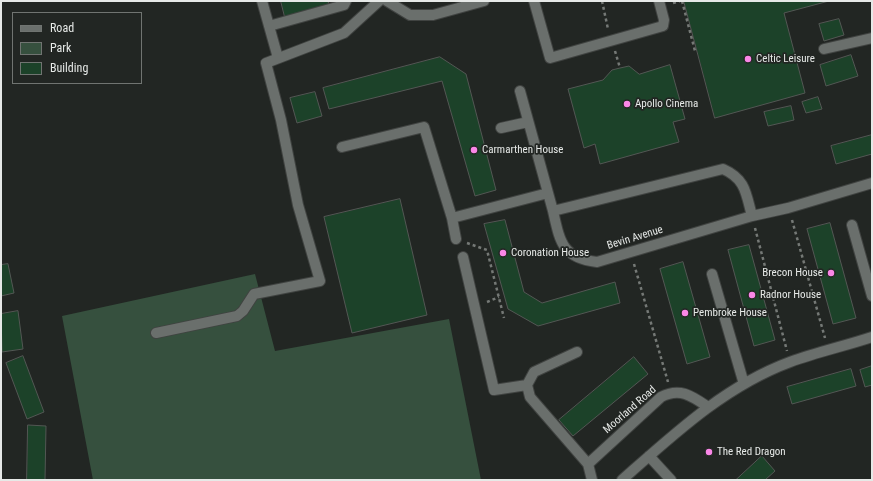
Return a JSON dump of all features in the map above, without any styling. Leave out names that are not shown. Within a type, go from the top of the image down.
[{"type":"street","points":[[262,1],[278,58]]},
{"type":"street","points":[[269,26],[332,10],[344,5],[346,1]]},
{"type":"street","points":[[156,333],[237,316],[243,311],[254,294],[320,281],[298,205],[281,120],[266,63],[344,33],[379,1]]},
{"type":"street","points":[[387,1],[410,15],[433,15],[465,3],[484,1]]},
{"type":"street","points":[[534,1],[550,58],[663,26],[664,20],[659,1]]},
{"type":"street","points":[[824,49],[872,38]]},
{"type":"street","name":"Bevin Avenue","points":[[520,91],[559,237],[564,249],[573,256],[585,261],[597,262],[752,216],[788,208],[872,183]]},
{"type":"street","points":[[500,128],[528,122]]},
{"type":"street","points":[[342,147],[424,127],[452,218],[456,239]]},
{"type":"street","points":[[553,211],[723,169],[733,173],[742,182],[752,216]]},
{"type":"street","points":[[452,218],[548,193]]},
{"type":"street","points":[[852,225],[872,296]]},
{"type":"street","points":[[463,256],[494,390],[527,385]]},
{"type":"street","points":[[712,274],[744,384]]},
{"type":"street","points":[[622,480],[679,429],[708,407],[744,384],[790,362],[872,338]]},
{"type":"street","points":[[578,352],[534,372],[527,385],[530,397],[588,464],[592,480]]},
{"type":"street","name":"Moorland Road","points":[[588,464],[661,397],[671,392],[680,392],[693,397],[708,407]]},
{"type":"street","points":[[649,456],[671,480]]},
{"type":"path","points":[[682,1],[695,51]]},
{"type":"path","points":[[788,208],[829,351]]},
{"type":"path","points":[[752,216],[790,362]]},
{"type":"path","points":[[456,239],[487,250],[504,318]]},
{"type":"path","points":[[631,252],[671,392]]},
{"type":"green space","points":[[255,274],[275,351],[449,319],[481,480],[93,480],[62,316]]},
{"type":"building","points":[[281,1],[328,1],[329,5],[285,17]]},
{"type":"building","name":"Celtic Leisure","points":[[684,1],[829,1],[784,13],[805,93],[715,118]]},
{"type":"building","points":[[839,19],[844,35],[824,41],[819,24]]},
{"type":"building","points":[[851,55],[858,76],[826,86],[820,65]]},
{"type":"building","name":"Carmarthen House","points":[[440,57],[466,74],[496,190],[475,196],[442,81],[329,109],[323,88]]},
{"type":"building","name":"Apollo Cinema","points":[[670,65],[685,119],[673,122],[679,142],[600,164],[595,144],[584,148],[568,89],[603,80],[612,70],[620,68],[629,66],[639,74]]},
{"type":"building","points":[[315,92],[322,116],[297,123],[290,98]]},
{"type":"building","points":[[818,97],[822,109],[806,113],[802,102]]},
{"type":"building","points":[[791,106],[794,120],[768,126],[764,112]]},
{"type":"building","points":[[872,135],[872,154],[836,164],[831,146]]},
{"type":"building","points":[[400,199],[427,315],[352,333],[324,217]]},
{"type":"building","name":"Coronation House","points":[[505,220],[524,292],[542,303],[615,282],[620,303],[538,326],[508,309],[484,224]]},
{"type":"building","name":"Brecon House","points":[[830,223],[856,318],[833,324],[807,229]]},
{"type":"building","name":"Radnor House","points":[[749,245],[775,340],[754,346],[728,250]]},
{"type":"building","name":"Pembroke House","points":[[683,262],[710,357],[687,364],[660,269]]},
{"type":"building","points":[[8,264],[14,293],[1,296],[1,265]]},
{"type":"building","points":[[18,311],[23,349],[2,352],[1,314]]},
{"type":"building","points":[[23,356],[44,412],[27,419],[6,363]]},
{"type":"building","points":[[634,357],[648,374],[573,436],[559,420]]},
{"type":"building","points":[[872,366],[872,385],[865,387],[860,370]]},
{"type":"building","points":[[851,369],[856,386],[792,404],[787,387]]},
{"type":"building","points":[[28,425],[46,426],[45,480],[27,480]]},
{"type":"building","points":[[762,456],[775,471],[765,480],[736,480]]},
{"type":"place","name":"Celtic Leisure","points":[[748,59]]},
{"type":"place","name":"Apollo Cinema","points":[[627,104]]},
{"type":"place","name":"Carmarthen House","points":[[474,150]]},
{"type":"place","name":"Coronation House","points":[[503,253]]},
{"type":"place","name":"Brecon House","points":[[831,273]]},
{"type":"place","name":"Radnor House","points":[[752,295]]},
{"type":"place","name":"Pembroke House","points":[[685,313]]},
{"type":"place","name":"The Red Dragon","points":[[709,452]]}]
